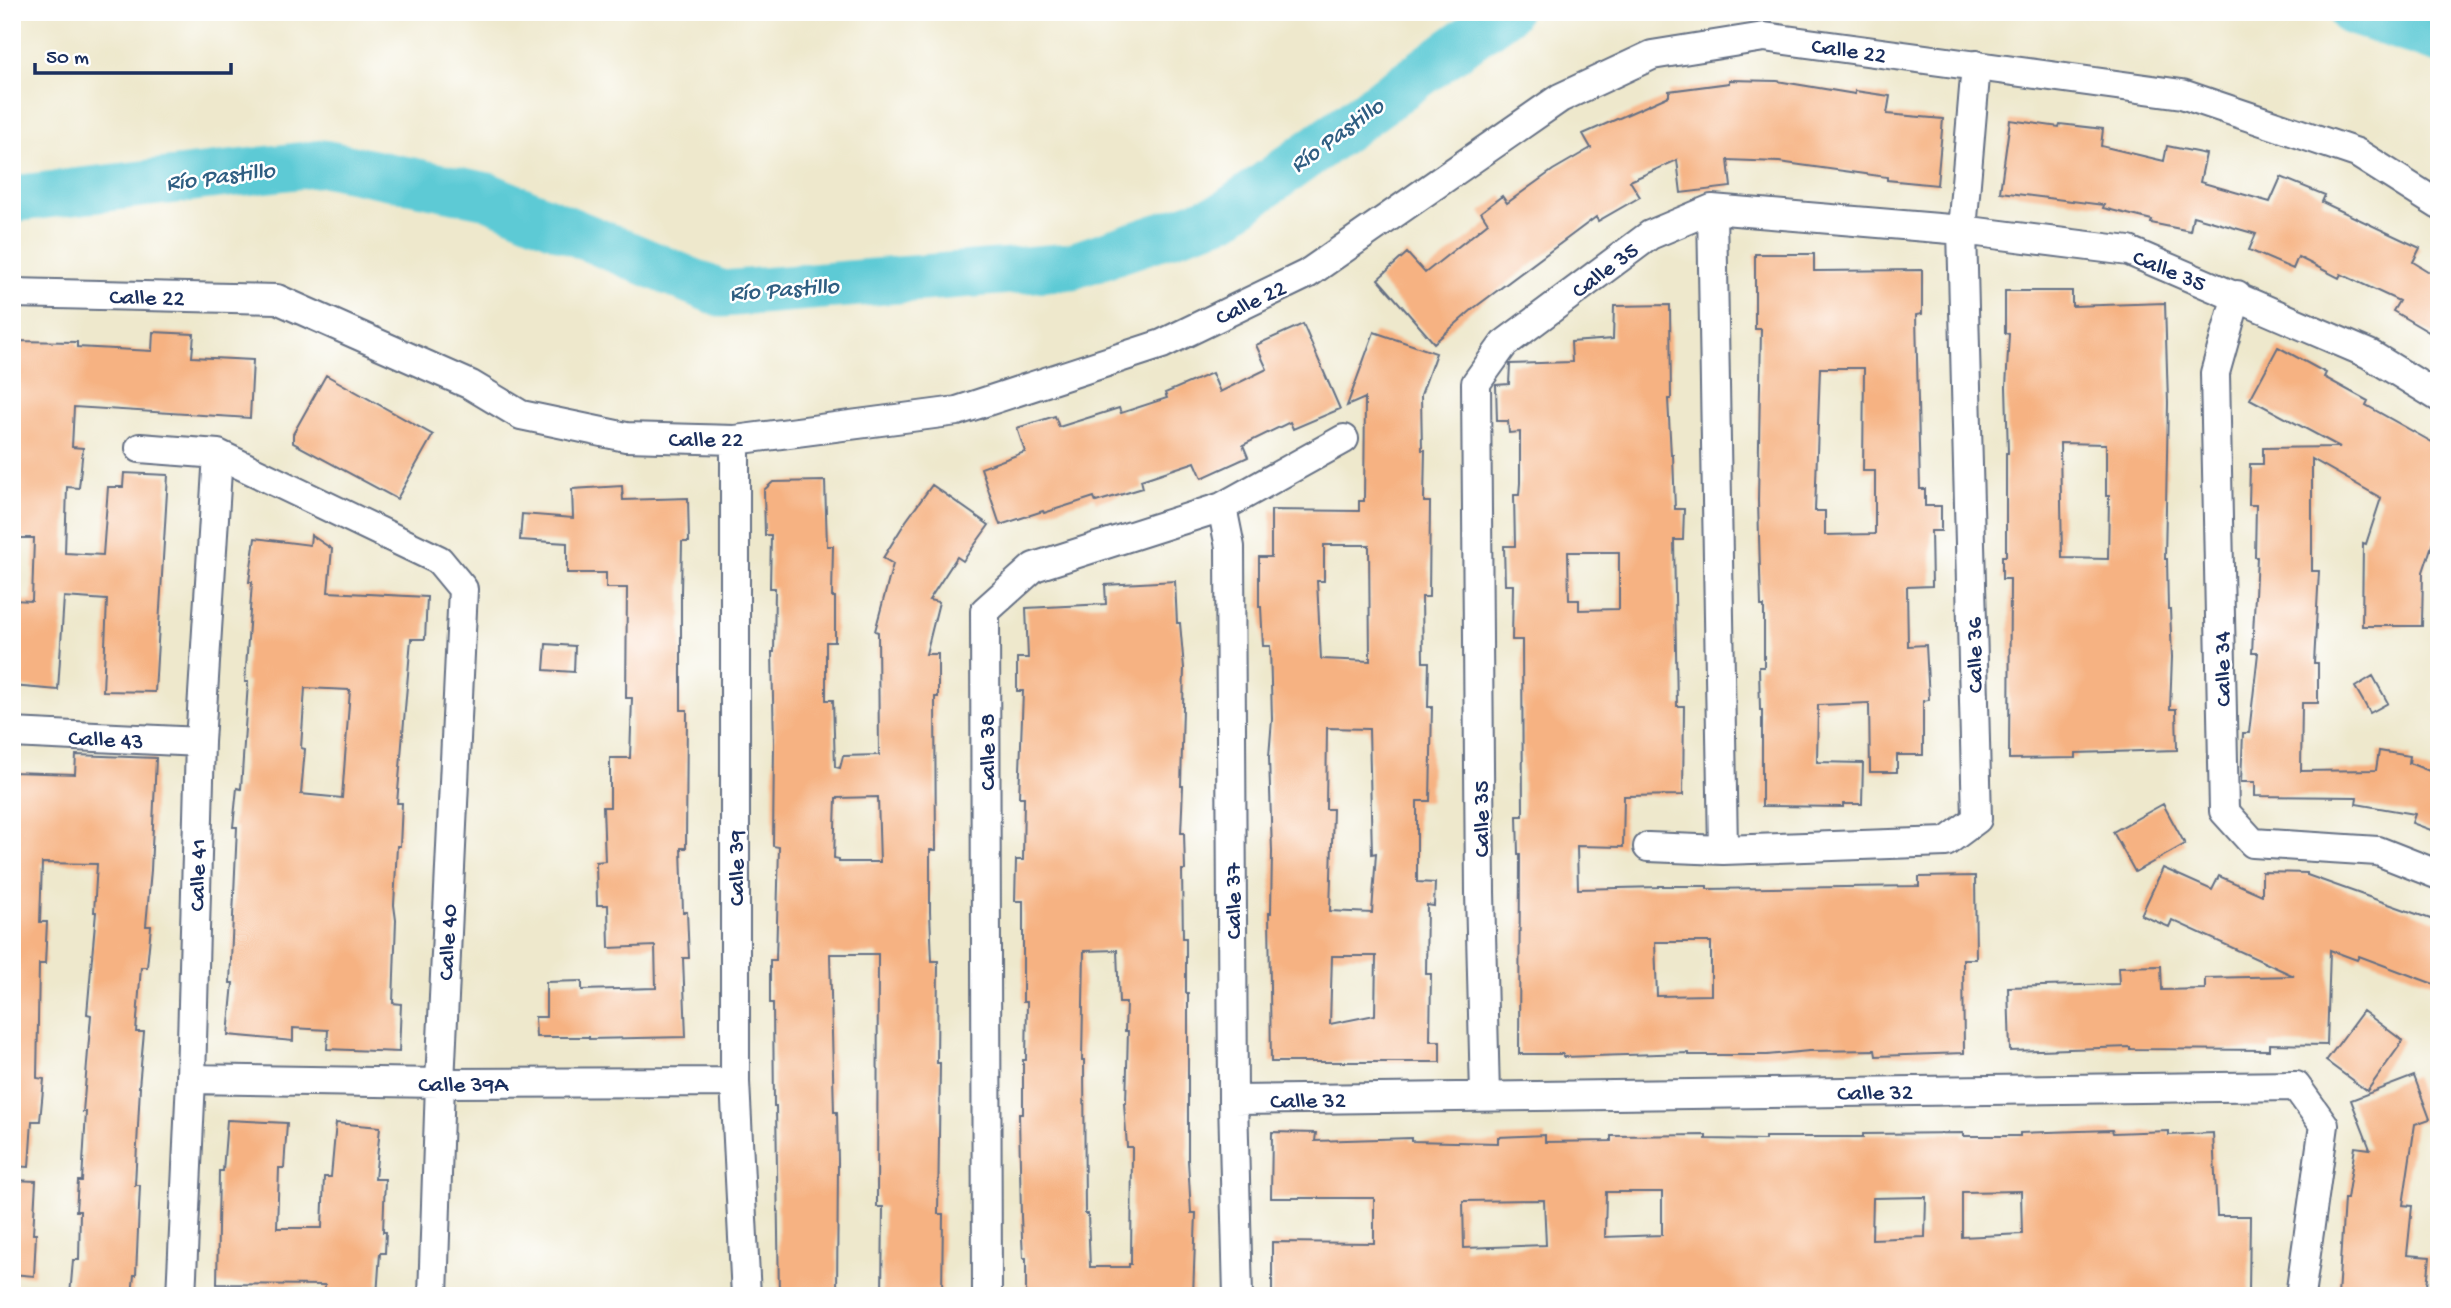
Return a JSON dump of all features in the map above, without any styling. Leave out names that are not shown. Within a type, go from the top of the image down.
[{"type":"street","name":"Calle 22","points":[[12,293],[277,299],[471,385],[521,415],[626,438],[735,440],[957,411],[1162,344],[1307,274],[1560,98],[1652,55],[1764,37],[2182,94],[2357,153],[2439,205]]},
{"type":"street","points":[[1962,230],[1976,65]]},
{"type":"street","points":[[1712,209],[1723,850]]},
{"type":"street","name":"Calle 35","points":[[1485,1096],[1480,878],[1476,383],[1504,344],[1650,235],[1712,209],[1962,230],[2129,251],[2369,354],[2439,397]]},
{"type":"street","name":"Calle 36","points":[[1648,847],[1723,850],[1946,842],[1977,819],[1962,230]]},
{"type":"street","name":"Calle 34","points":[[2237,296],[2215,373],[2224,811],[2253,843],[2378,851],[2439,875]]},
{"type":"street","name":"Calle 38","points":[[987,1296],[985,611],[1034,567],[1222,507],[1344,439]]},
{"type":"street","name":"Calle 39","points":[[735,440],[735,1082],[746,1296]]},
{"type":"street","points":[[140,448],[218,454]]},
{"type":"street","name":"Calle 40","points":[[218,454],[439,560],[463,589],[433,1296]]},
{"type":"street","name":"Calle 41","points":[[181,1296],[191,1079],[200,742],[218,454]]},
{"type":"street","name":"Calle 37","points":[[1222,507],[1230,547],[1233,1100],[1238,1296]]},
{"type":"street","name":"Calle 43","points":[[12,733],[200,742]]},
{"type":"street","name":"Calle 39A","points":[[191,1079],[440,1083],[735,1082]]},
{"type":"street","name":"Calle 32","points":[[1233,1100],[2296,1086],[2324,1125],[2300,1296]]},
{"type":"building","points":[[1729,80],[1777,81],[1855,94],[1855,91],[1890,96],[1887,114],[1943,119],[1937,185],[1887,180],[1887,177],[1779,162],[1728,160],[1731,187],[1681,193],[1677,160],[1630,181],[1640,197],[1598,221],[1596,217],[1474,308],[1434,343],[1378,279],[1407,253],[1425,273],[1488,223],[1481,212],[1502,196],[1507,203],[1553,170],[1591,148],[1583,134],[1669,96],[1669,91],[1729,83]]},
{"type":"building","points":[[2010,120],[2059,127],[2060,124],[2103,129],[2101,146],[2164,161],[2167,146],[2206,154],[2200,182],[2270,202],[2281,177],[2325,195],[2322,202],[2420,248],[2413,262],[2439,278],[2439,338],[2393,311],[2399,301],[2341,274],[2339,278],[2298,257],[2293,269],[2249,250],[2256,234],[2193,216],[2190,231],[2151,223],[2152,220],[2103,208],[2104,205],[2000,192]]},
{"type":"building","points":[[1755,254],[1814,254],[1814,271],[1922,270],[1922,314],[1916,315],[1920,489],[1925,489],[1925,506],[1941,506],[1941,531],[1931,531],[1932,586],[1907,587],[1908,646],[1926,645],[1929,700],[1923,701],[1923,755],[1897,755],[1897,772],[1870,772],[1869,703],[1818,705],[1817,762],[1863,763],[1862,804],[1843,804],[1843,807],[1762,806],[1759,667],[1764,667],[1764,606],[1761,606],[1758,501],[1761,329],[1755,329]],"holes":[[[1820,368],[1864,368],[1863,471],[1875,471],[1875,534],[1825,535],[1825,511],[1815,511]]]},
{"type":"building","points":[[2005,291],[2072,291],[2072,306],[2165,303],[2168,403],[2165,559],[2172,657],[2170,709],[2176,709],[2177,750],[2076,753],[2076,758],[2009,759],[2010,579],[2002,579],[2002,556],[2006,556],[2008,453],[2006,387],[2009,334],[2005,333]],"holes":[[[2060,443],[2106,444],[2108,559],[2062,558]]]},
{"type":"building","points":[[1670,305],[1671,399],[1668,399],[1671,455],[1675,509],[1684,509],[1683,540],[1674,540],[1677,706],[1684,706],[1683,795],[1624,796],[1623,847],[1577,846],[1578,889],[1658,886],[1707,886],[1707,889],[1919,886],[1919,877],[1975,876],[1976,959],[1963,959],[1964,1053],[1876,1056],[1875,1050],[1767,1055],[1689,1053],[1563,1057],[1563,1054],[1519,1054],[1520,854],[1517,816],[1523,816],[1522,640],[1512,640],[1513,585],[1505,585],[1504,546],[1515,546],[1514,495],[1519,495],[1520,432],[1509,433],[1508,421],[1497,421],[1496,385],[1509,384],[1510,364],[1572,362],[1571,342],[1613,339],[1614,306]],"holes":[[[1568,552],[1619,552],[1619,609],[1579,610],[1579,600],[1569,600]],[[1655,942],[1711,942],[1711,995],[1657,996]]]},
{"type":"building","points":[[1303,324],[1340,409],[1293,429],[1290,422],[1243,445],[1248,457],[1202,478],[1195,462],[1141,480],[1143,488],[1096,502],[1094,497],[1000,525],[981,468],[1025,452],[1017,428],[1055,416],[1059,427],[1119,408],[1121,413],[1167,398],[1165,393],[1212,373],[1220,392],[1267,369],[1256,345]]},
{"type":"building","points":[[153,332],[194,334],[192,357],[253,360],[250,418],[74,407],[72,447],[83,448],[79,488],[67,487],[65,553],[103,555],[108,487],[123,487],[124,473],[168,475],[155,692],[103,691],[107,600],[64,597],[58,690],[12,686],[12,600],[32,601],[34,538],[12,538],[12,341],[77,342],[77,347],[152,351]]},
{"type":"building","points":[[1374,332],[1436,353],[1421,395],[1422,450],[1425,450],[1424,502],[1430,502],[1429,597],[1422,597],[1423,662],[1429,662],[1428,707],[1432,707],[1430,801],[1417,801],[1417,882],[1435,883],[1434,906],[1427,905],[1426,974],[1431,974],[1430,1041],[1440,1041],[1440,1062],[1271,1062],[1269,913],[1272,852],[1269,757],[1272,719],[1270,646],[1263,646],[1259,607],[1259,557],[1271,557],[1271,510],[1359,511],[1359,501],[1364,501],[1365,398],[1347,406]],"holes":[[[1324,545],[1369,545],[1370,661],[1321,659],[1317,581],[1324,581]],[[1327,728],[1369,729],[1372,854],[1376,853],[1372,913],[1330,911],[1333,809],[1326,809]],[[1332,956],[1376,956],[1375,1015],[1330,1024]]]},
{"type":"building","points":[[2278,347],[2326,373],[2324,377],[2368,401],[2366,405],[2439,446],[2439,524],[2423,572],[2422,626],[2362,626],[2363,543],[2366,544],[2381,498],[2312,459],[2312,571],[2319,571],[2314,663],[2318,663],[2318,703],[2302,703],[2301,771],[2376,770],[2379,751],[2410,756],[2409,763],[2432,772],[2439,758],[2439,833],[2412,823],[2415,814],[2356,804],[2357,797],[2255,796],[2255,782],[2241,782],[2243,733],[2249,733],[2258,653],[2252,653],[2257,557],[2256,505],[2249,505],[2250,464],[2263,464],[2263,448],[2340,447],[2250,399]]},
{"type":"building","points":[[326,375],[433,435],[397,499],[293,443],[293,434]]},
{"type":"building","points":[[825,481],[827,546],[833,546],[832,597],[835,597],[835,642],[826,642],[826,700],[833,700],[835,767],[840,768],[843,756],[879,755],[878,632],[875,631],[893,564],[883,558],[932,485],[989,525],[963,561],[957,557],[929,600],[939,602],[926,654],[938,654],[938,697],[935,697],[936,850],[930,850],[930,912],[932,961],[938,961],[938,1214],[943,1214],[942,1296],[882,1296],[883,1207],[877,1207],[878,954],[830,954],[834,1112],[837,1112],[837,1296],[779,1296],[773,1003],[770,1003],[770,960],[776,960],[779,847],[773,846],[772,652],[775,588],[770,588],[771,535],[765,535],[764,490],[773,482]],"holes":[[[878,797],[880,862],[839,862],[839,859],[834,858],[836,798]]]},
{"type":"building","points":[[622,486],[623,500],[688,498],[689,542],[682,542],[681,592],[681,710],[687,710],[686,848],[681,848],[683,912],[687,912],[689,958],[683,958],[686,1037],[536,1037],[535,1017],[546,1017],[546,982],[582,981],[582,990],[656,988],[655,946],[609,948],[608,905],[597,905],[596,862],[605,861],[603,807],[610,807],[610,758],[630,758],[632,698],[626,698],[627,588],[606,588],[606,573],[567,573],[567,543],[520,540],[522,514],[573,518],[572,489]]},
{"type":"building","points":[[311,535],[332,549],[328,592],[427,597],[425,639],[411,639],[397,803],[402,803],[394,905],[396,920],[393,1003],[401,1004],[399,1052],[327,1049],[328,1030],[293,1028],[293,1041],[228,1035],[233,983],[230,983],[237,827],[233,827],[237,788],[241,789],[252,582],[249,582],[255,538],[310,545]],"holes":[[[305,688],[350,690],[342,798],[301,794],[305,749],[301,748]]]},
{"type":"building","points":[[1175,581],[1177,623],[1180,623],[1184,668],[1181,833],[1184,833],[1183,938],[1186,938],[1188,993],[1188,1160],[1191,1213],[1196,1213],[1193,1296],[1026,1296],[1019,1114],[1023,1114],[1027,1002],[1023,1002],[1023,901],[1015,901],[1016,860],[1023,860],[1024,797],[1019,797],[1023,691],[1017,691],[1017,658],[1028,658],[1026,608],[1106,604],[1105,585]],"holes":[[[1117,950],[1119,1003],[1126,1003],[1125,1031],[1128,1031],[1124,1103],[1127,1147],[1132,1147],[1131,1264],[1129,1267],[1090,1267],[1088,1214],[1085,1214],[1082,1060],[1084,951]]]},
{"type":"building","points":[[546,644],[575,646],[574,672],[544,670]]},
{"type":"building","points":[[2373,676],[2388,703],[2370,713],[2355,687]]},
{"type":"building","points":[[76,755],[156,758],[146,926],[151,926],[147,967],[141,967],[136,1032],[144,1032],[135,1185],[140,1185],[136,1275],[132,1296],[70,1296],[73,1260],[79,1260],[80,1211],[76,1211],[78,1181],[82,1181],[86,1112],[83,1112],[91,1015],[87,1014],[96,912],[97,864],[42,863],[40,922],[47,922],[45,964],[39,964],[37,1078],[44,1079],[40,1121],[32,1121],[29,1167],[12,1166],[12,772],[75,774]]},
{"type":"building","points":[[2163,804],[2185,844],[2135,872],[2113,832]]},
{"type":"building","points":[[2163,868],[2212,890],[2219,876],[2262,895],[2262,872],[2307,873],[2439,922],[2439,986],[2359,956],[2357,960],[2330,950],[2327,1045],[2269,1044],[2269,1050],[2130,1047],[2010,1051],[2008,987],[2119,984],[2118,967],[2161,966],[2162,990],[2205,989],[2205,978],[2294,976],[2172,920],[2169,927],[2141,915]]},
{"type":"building","points":[[2363,1011],[2403,1041],[2367,1091],[2326,1061]]},
{"type":"building","points":[[2414,1076],[2430,1119],[2415,1124],[2403,1205],[2412,1206],[2407,1255],[2430,1257],[2426,1296],[2338,1296],[2344,1199],[2347,1199],[2355,1147],[2370,1149],[2351,1100]]},
{"type":"building","points":[[227,1120],[287,1123],[284,1168],[279,1168],[277,1228],[322,1228],[324,1177],[331,1177],[336,1123],[380,1127],[375,1179],[385,1179],[383,1232],[386,1232],[385,1253],[380,1253],[377,1296],[324,1296],[325,1285],[217,1284],[219,1171],[223,1171]]},
{"type":"building","points":[[2112,1130],[2113,1133],[2169,1131],[2169,1135],[2213,1133],[2217,1216],[2250,1216],[2249,1293],[2034,1296],[1272,1296],[1272,1242],[1374,1243],[1374,1198],[1271,1198],[1272,1132],[1316,1133],[1315,1141],[1411,1138],[1411,1141],[1498,1143],[1498,1137],[1545,1135],[1545,1142],[1611,1141],[1611,1136],[1706,1135],[1706,1139],[1765,1140],[1765,1137],[1863,1137],[1863,1134],[1963,1133],[1963,1136],[2020,1136],[2020,1133]],"holes":[[[2021,1191],[2022,1234],[1962,1237],[1962,1192]],[[1606,1192],[1662,1192],[1662,1235],[1605,1237]],[[1926,1197],[1925,1237],[1872,1239],[1873,1198]],[[1544,1200],[1546,1245],[1464,1248],[1463,1201]]]},
{"type":"building","points":[[12,1180],[36,1181],[34,1276],[12,1274]]},
{"type":"waterway","name":"Río Pastillo","points":[[12,199],[323,163],[488,196],[722,294],[1072,266],[1224,215],[1506,12]]},
{"type":"waterway","name":"Río Pastillo","points":[[2352,12],[2439,40]]}]
